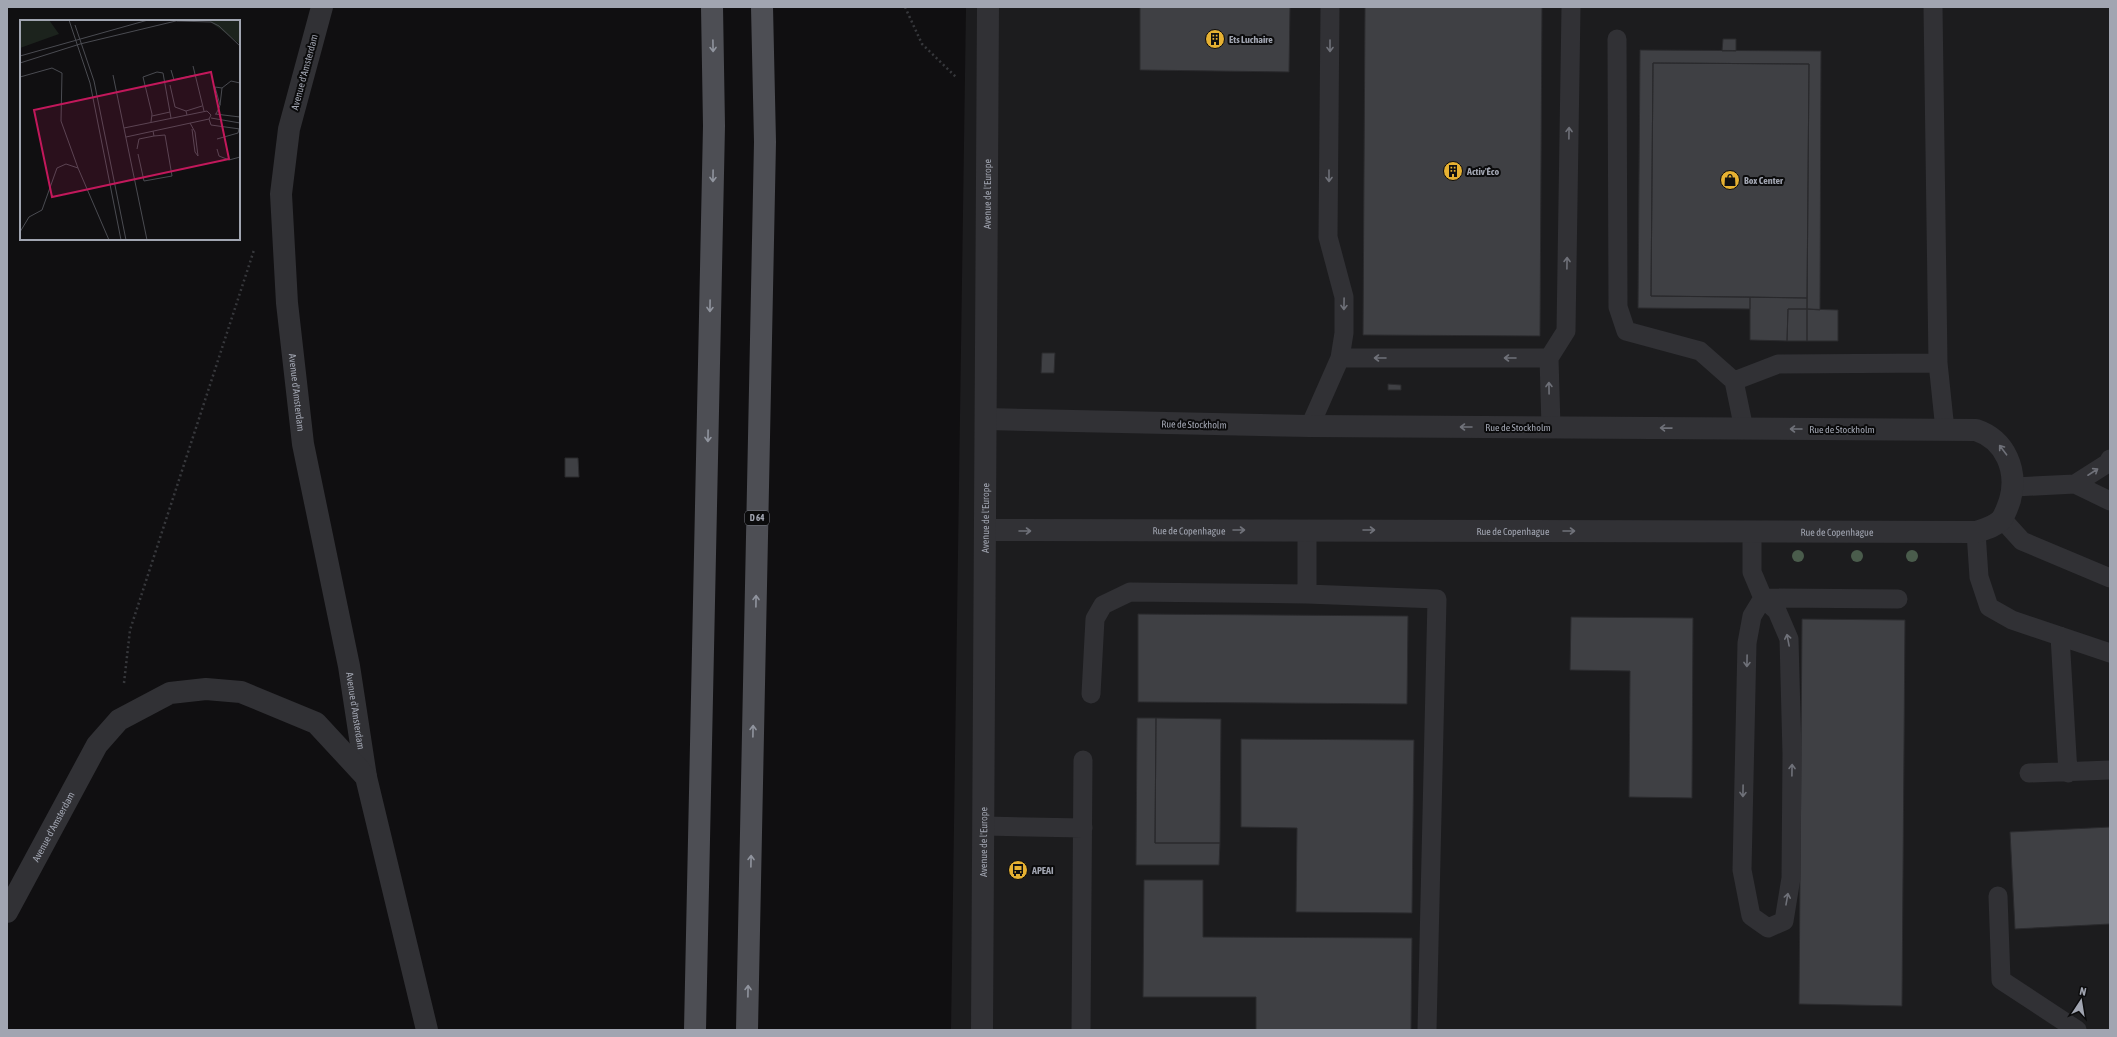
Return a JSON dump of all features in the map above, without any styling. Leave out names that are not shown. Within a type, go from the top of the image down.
[{"type":"main road","points":[[696,1030],[714,134],[712,7]]},
{"type":"main road","name":"D 64","points":[[747,1030],[765,150],[762,7]]},
{"type":"street","name":"Avenue d'Amsterdam","points":[[322,7],[289,129],[281,194],[287,303],[303,444],[348,666],[366,777],[427,1030]]},
{"type":"street","name":"Avenue de l'Europe","points":[[982,1030],[988,7]]},
{"type":"street","name":"Rue de Stockholm","points":[[986,419],[1310,426],[1976,430],[1993,439],[2009,460],[2014,487]]},
{"type":"street","points":[[2002,519],[2014,487]]},
{"type":"street","name":"Rue de Copenhague","points":[[986,530],[1976,532],[1991,528],[2002,519]]},
{"type":"street","name":"Avenue d'Amsterdam","points":[[7,912],[97,745],[119,720],[170,693],[206,689],[242,692],[316,723],[366,777]]},
{"type":"lane","points":[[1310,426],[1340,358],[1344,333],[1344,297],[1328,237],[1330,7]]},
{"type":"lane","points":[[1551,427],[1549,358],[1566,330],[1571,7]]},
{"type":"lane","points":[[1934,7],[1938,363],[1945,430]]},
{"type":"lane","points":[[1617,39],[1618,307],[1626,332],[1700,351],[1734,381],[1744,429]]},
{"type":"lane","points":[[1340,358],[1549,358]]},
{"type":"lane","points":[[1734,381],[1778,364],[1938,363]]},
{"type":"lane","points":[[2075,484],[2108,463],[2110,459]]},
{"type":"lane","points":[[2014,487],[2075,484],[2110,501]]},
{"type":"lane","points":[[2002,519],[2022,541],[2110,578]]},
{"type":"lane","points":[[1307,530],[1307,594]]},
{"type":"lane","points":[[1752,532],[1752,572],[1763,598],[1777,611],[1789,639],[1792,754],[1791,878],[1784,921],[1768,928],[1751,916],[1742,870],[1747,643],[1752,616],[1763,598]]},
{"type":"lane","points":[[1976,532],[1979,577],[1988,607],[2012,620],[2110,653]]},
{"type":"lane","points":[[1091,694],[1095,619],[1103,605],[1130,592],[1307,594],[1437,599],[1427,1030]]},
{"type":"lane","points":[[1763,598],[1898,599]]},
{"type":"lane","points":[[2060,636],[2068,773]]},
{"type":"lane","points":[[1082,1030],[1083,760]]},
{"type":"lane","points":[[2029,773],[2068,773],[2110,770]]},
{"type":"lane","points":[[984,826],[1082,828]]},
{"type":"lane","points":[[1998,896],[2001,980],[2077,1030]]},
{"type":"path","points":[[904,7],[922,44],[988,108]]},
{"type":"path","points":[[119,720],[130,630],[255,248]]},
{"type":"shaded area","points":[[966,7],[2110,7],[2110,1030],[951,1030]]},
{"type":"building","name":"Ets Luchaire","points":[[1140,7],[1290,7],[1289,72],[1140,70]]},
{"type":"building","name":"Activ'Éco","points":[[1365,7],[1542,7],[1540,336],[1363,335]]},
{"type":"building","points":[[1723,39],[1736,39],[1736,51],[1722,51]]},
{"type":"building","points":[[1640,50],[1821,51],[1820,310],[1807,309],[1809,64],[1653,63],[1651,296],[1750,297],[1750,309],[1638,308]]},
{"type":"building","name":"Box Center","points":[[1653,63],[1809,64],[1807,298],[1651,296]]},
{"type":"building","points":[[1750,297],[1807,298],[1807,309],[1788,309],[1787,341],[1750,340]]},
{"type":"building","points":[[1788,309],[1807,309],[1807,341],[1787,341]]},
{"type":"building","points":[[1807,309],[1838,310],[1838,341],[1807,341]]},
{"type":"building","points":[[1042,353],[1055,353],[1054,373],[1041,373]]},
{"type":"building","points":[[1388,384],[1401,385],[1401,390],[1388,390]]},
{"type":"building","points":[[565,458],[578,458],[579,477],[565,477]]},
{"type":"building","points":[[1138,614],[1408,616],[1407,704],[1138,702]]},
{"type":"building","points":[[1571,617],[1693,618],[1692,798],[1629,797],[1630,671],[1570,670]]},
{"type":"building","points":[[1802,619],[1905,620],[1902,1006],[1799,1004]]},
{"type":"building","points":[[1137,718],[1156,718],[1155,843],[1220,843],[1219,865],[1136,865]]},
{"type":"building","points":[[1156,718],[1221,719],[1220,843],[1155,843]]},
{"type":"building","points":[[1241,739],[1414,740],[1412,913],[1296,912],[1297,828],[1241,827]]},
{"type":"building","points":[[2110,827],[2110,924],[2015,929],[2010,832]]},
{"type":"building","points":[[1144,880],[1203,880],[1203,937],[1412,938],[1411,1030],[1256,1030],[1256,997],[1143,997]]},
{"type":"place","name":"Ets Luchaire","points":[[1215,39]]},
{"type":"place","name":"Activ'Éco","points":[[1453,171]]},
{"type":"place","name":"Box Center","points":[[1730,180]]},
{"type":"place","name":"APEAI","points":[[1018,870]]}]
